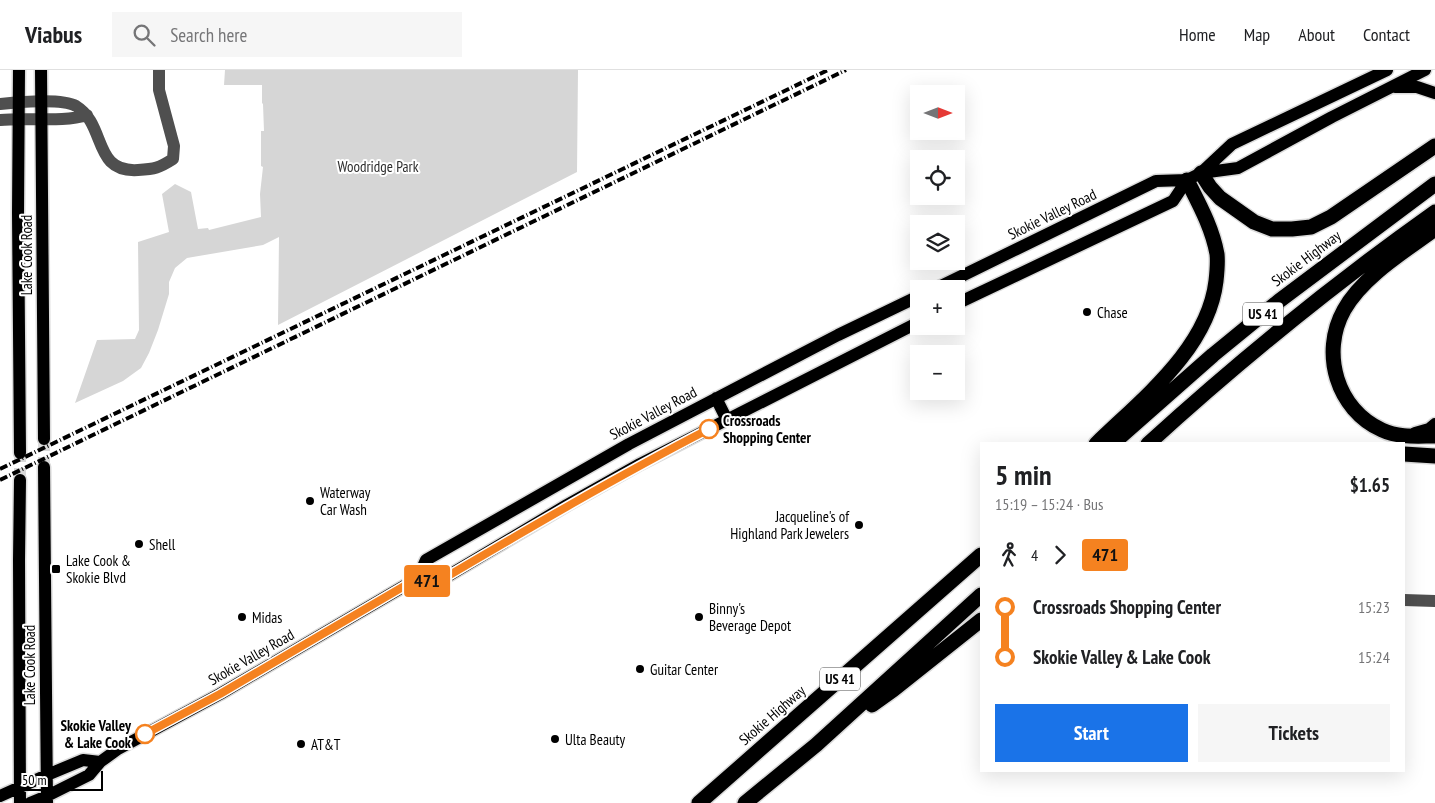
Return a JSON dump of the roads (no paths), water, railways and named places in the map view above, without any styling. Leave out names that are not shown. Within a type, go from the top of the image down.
[{"type":"highway","points":[[1194,176],[1210,187],[1220,198],[1254,222],[1272,229],[1312,227],[1331,217],[1435,146]]},
{"type":"highway","points":[[1098,442],[1174,367],[1202,325],[1211,304],[1215,288],[1217,256],[1210,226],[1194,176]]},
{"type":"highway","name":"Skokie Highway","points":[[1114,442],[1213,355],[1279,301],[1435,184]]},
{"type":"highway","name":"US 41","points":[[1150,442],[1196,400],[1293,319],[1435,212]]},
{"type":"highway","points":[[1435,229],[1374,274],[1356,294],[1344,310],[1336,330],[1332,354],[1334,368],[1343,394],[1349,404],[1370,424],[1384,431],[1402,436],[1435,436]]},
{"type":"highway","points":[[1405,454],[1435,456]]},
{"type":"highway","name":"Skokie Highway","points":[[699,803],[980,556]]},
{"type":"highway","name":"US 41","points":[[744,803],[816,744],[980,596]]},
{"type":"highway","points":[[816,744],[893,690],[980,621]]},
{"type":"main road","name":"Lake Cook Road","points":[[19,70],[20,453]]},
{"type":"main road","name":"Lake Cook Road","points":[[42,70],[44,439]]},
{"type":"main road","points":[[965,300],[1173,201],[1194,176],[1232,144],[1387,70]]},
{"type":"main road","name":"Skokie Valley Road","points":[[952,280],[1156,181],[1238,168],[1332,117],[1426,70]]},
{"type":"main road","points":[[1393,86],[1417,87],[1435,93]]},
{"type":"main road","name":"Skokie Valley Road","points":[[30,803],[47,800],[89,775],[100,762],[118,749],[220,694],[418,578],[426,560],[629,444],[838,335],[910,300]]},
{"type":"main road","points":[[418,578],[436,583],[640,464],[910,327]]},
{"type":"main road","points":[[716,398],[726,420]]},
{"type":"main road","points":[[1402,436],[1429,429],[1435,424]]},
{"type":"main road","points":[[629,444],[640,464]]},
{"type":"main road","name":"Lake Cook Road","points":[[44,466],[47,800]]},
{"type":"main road","name":"Lake Cook Road","points":[[20,480],[20,803]]},
{"type":"main road","points":[[0,796],[83,760],[100,762]]},
{"type":"street","points":[[0,104],[65,102],[76,106],[87,115],[109,161],[121,169],[159,168],[174,159],[174,146],[159,90],[159,70]]},
{"type":"street","points":[[0,120],[18,118],[75,119],[87,115]]},
{"type":"street","points":[[1405,600],[1435,601]]},
{"type":"tunnel","points":[[44,439],[44,467]]},
{"type":"tunnel","points":[[20,453],[20,480]]},
{"type":"railway","points":[[0,469],[828,70]]},
{"type":"railway","points":[[0,480],[846,70]]},
{"type":"place","name":"Chase","points":[[1087,312]]},
{"type":"place","name":"Crossroads Shopping Center","points":[[709,429]]},
{"type":"place","name":"Waterway Car Wash","points":[[310,501]]},
{"type":"place","name":"Jacqueline's of Highland Park Jewelers","points":[[859,525]]},
{"type":"place","name":"Shell","points":[[139,544]]},
{"type":"place","name":"Lake Cook & Skokie Blvd","points":[[56,569]]},
{"type":"place","name":"Midas","points":[[242,617]]},
{"type":"place","name":"Binny's Beverage Depot","points":[[699,617]]},
{"type":"place","name":"Guitar Center","points":[[640,669]]},
{"type":"place","name":"Skokie Valley & Lake Cook","points":[[145,734]]},
{"type":"place","name":"Ulta Beauty","points":[[555,739]]},
{"type":"place","name":"AT&T","points":[[301,744]]},
{"type":"park label","name":"Woodridge Park","points":[[378,166]]}]
